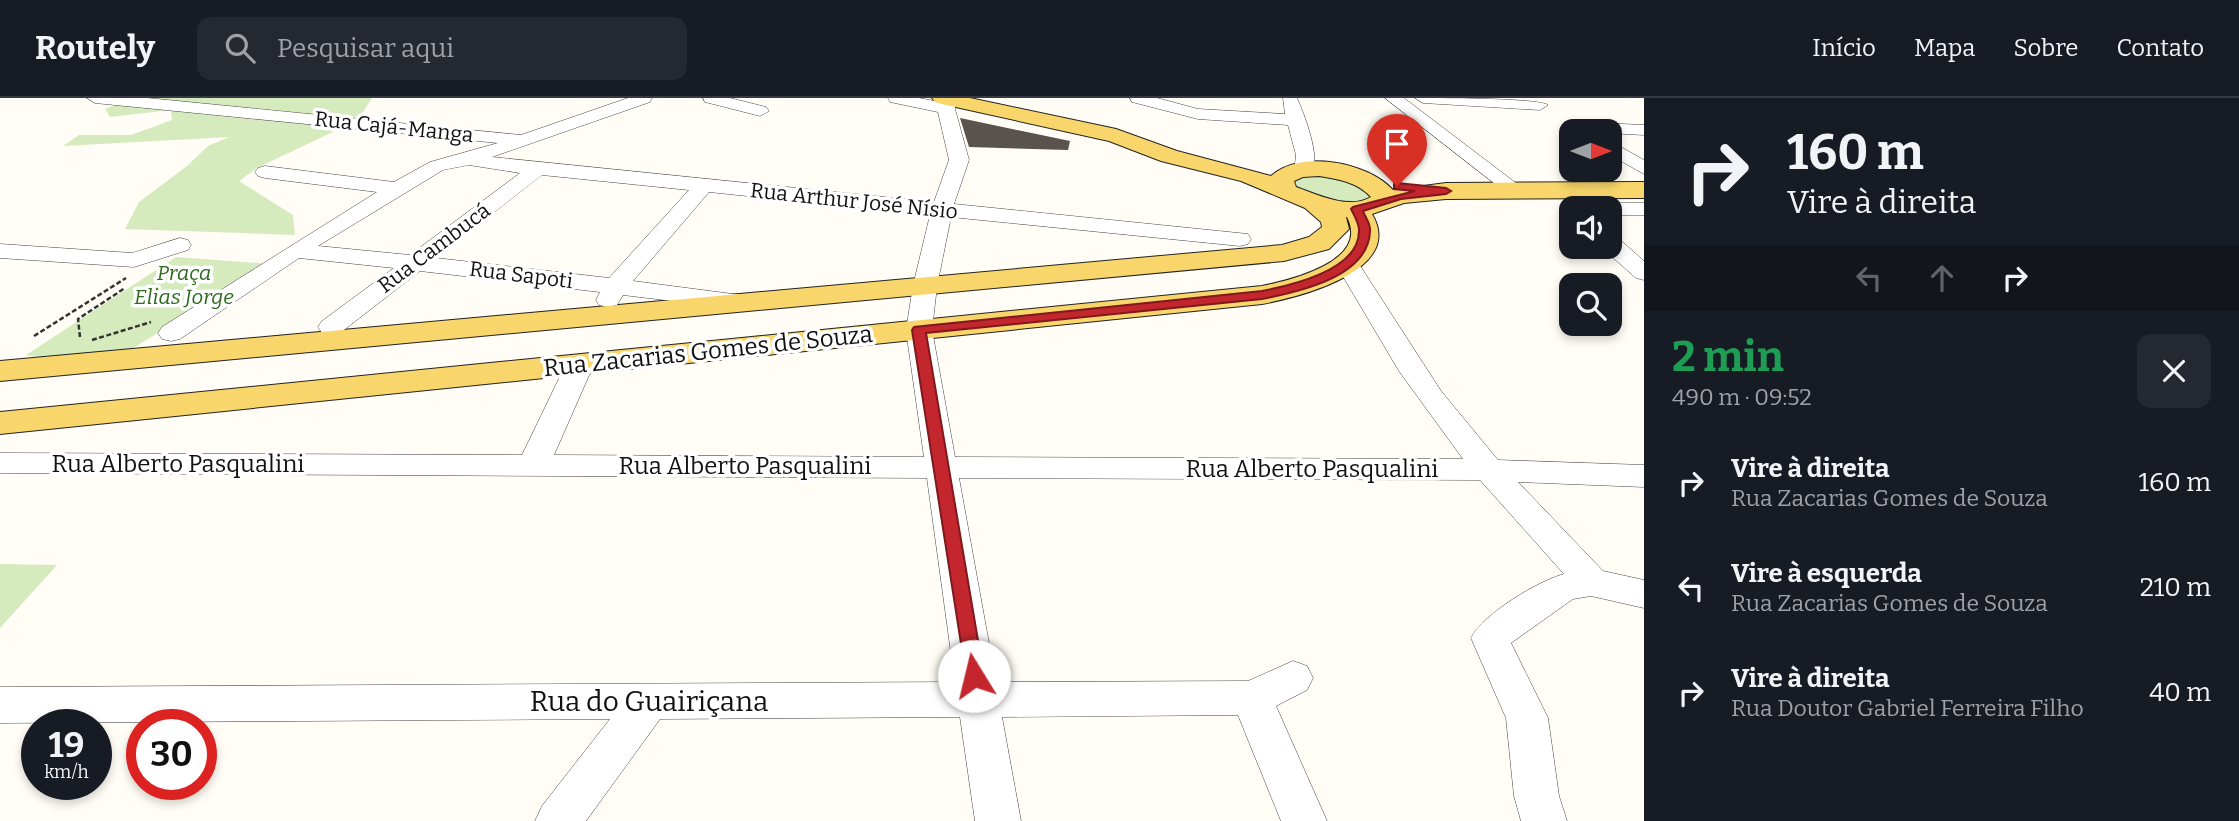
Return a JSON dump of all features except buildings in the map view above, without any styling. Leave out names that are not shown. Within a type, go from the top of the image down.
[{"type":"main road","points":[[946,102],[1116,136],[1169,156],[1250,176],[1320,170],[1361,192]]},
{"type":"main road","points":[[1294,172],[1314,203],[1361,192],[1400,196],[1446,191],[1644,190]]},
{"type":"main road","name":"Rua Zacarias Gomes de Souza","points":[[0,424],[1262,295],[1319,280],[1347,263],[1361,249],[1365,228],[1361,192]]},
{"type":"main road","name":"Rua Zacarias Gomes de Souza","points":[[0,371],[65,354],[599,316],[1303,249],[1319,243],[1336,229],[1334,219],[1314,203]]},
{"type":"street","name":"Rua Cajá-Manga","points":[[96,98],[526,140]]},
{"type":"street","points":[[167,325],[437,166],[469,159],[644,98]]},
{"type":"street","points":[[711,98],[760,111]]},
{"type":"street","points":[[896,98],[946,102],[959,160],[942,210],[925,286],[919,330],[998,821]]},
{"type":"street","points":[[1138,98],[1198,114],[1295,120]]},
{"type":"street","points":[[1289,98],[1295,120],[1294,172]]},
{"type":"street","points":[[1393,98],[1515,190]]},
{"type":"street","points":[[1423,98],[1534,101],[1564,119]]},
{"type":"street","points":[[1622,130],[1644,130]]},
{"type":"street","points":[[1622,154],[1644,168]]},
{"type":"street","name":"Rua Arthur José Nísio","points":[[469,159],[537,170],[1240,239]]},
{"type":"street","name":"Rua Cambucá","points":[[331,327],[537,170]]},
{"type":"street","points":[[265,172],[397,188]]},
{"type":"street","points":[[599,316],[616,286],[704,186]]},
{"type":"street","points":[[1622,209],[1644,209]]},
{"type":"street","points":[[0,251],[113,260],[148,258],[180,245]]},
{"type":"street","name":"Rua Sapoti","points":[[295,251],[415,262],[747,302]]},
{"type":"street","points":[[1622,254],[1644,273]]},
{"type":"street","points":[[1347,263],[1407,363],[1436,405],[1489,470],[1570,554],[1591,582]]},
{"type":"street","points":[[0,360],[65,354]]},
{"type":"street","points":[[533,466],[580,364]]},
{"type":"street","name":"Rua Alberto Pasqualini","points":[[0,463],[1489,470],[1644,476]]},
{"type":"street","points":[[1544,821],[1537,806],[1528,720],[1517,690],[1495,657],[1490,638],[1563,588],[1591,582],[1644,594]]},
{"type":"street","name":"Rua do Guairiçana","points":[[0,705],[1252,698],[1293,678]]},
{"type":"street","points":[[1252,698],[1304,821]]},
{"type":"street","points":[[558,821],[649,701]]},
{"type":"path","points":[[34,336],[140,268],[148,258]]},
{"type":"path","points":[[65,354],[80,337],[78,319],[125,288]]},
{"type":"path","points":[[80,337],[87,341],[167,325]]},
{"type":"green space","points":[[133,98],[372,98],[358,120],[257,168],[239,181],[293,215],[295,235],[125,229],[139,202],[187,166],[208,146],[229,137],[63,146],[79,135],[131,135],[172,120],[171,110],[110,117],[105,109]]},
{"type":"green space","points":[[1301,174],[1344,176],[1375,197],[1356,205],[1300,193],[1291,180]]},
{"type":"green space","name":"Praça Elias Jorge","points":[[176,257],[271,264],[125,353],[64,361],[26,355]]},
{"type":"green space","points":[[0,564],[57,565],[0,628]]},
{"type":"route","points":[[974,676],[919,330],[1262,295],[1292,289],[1319,280],[1347,263],[1361,249],[1365,228],[1356,209],[1367,208],[1400,196],[1446,191],[1397,186]]}]
